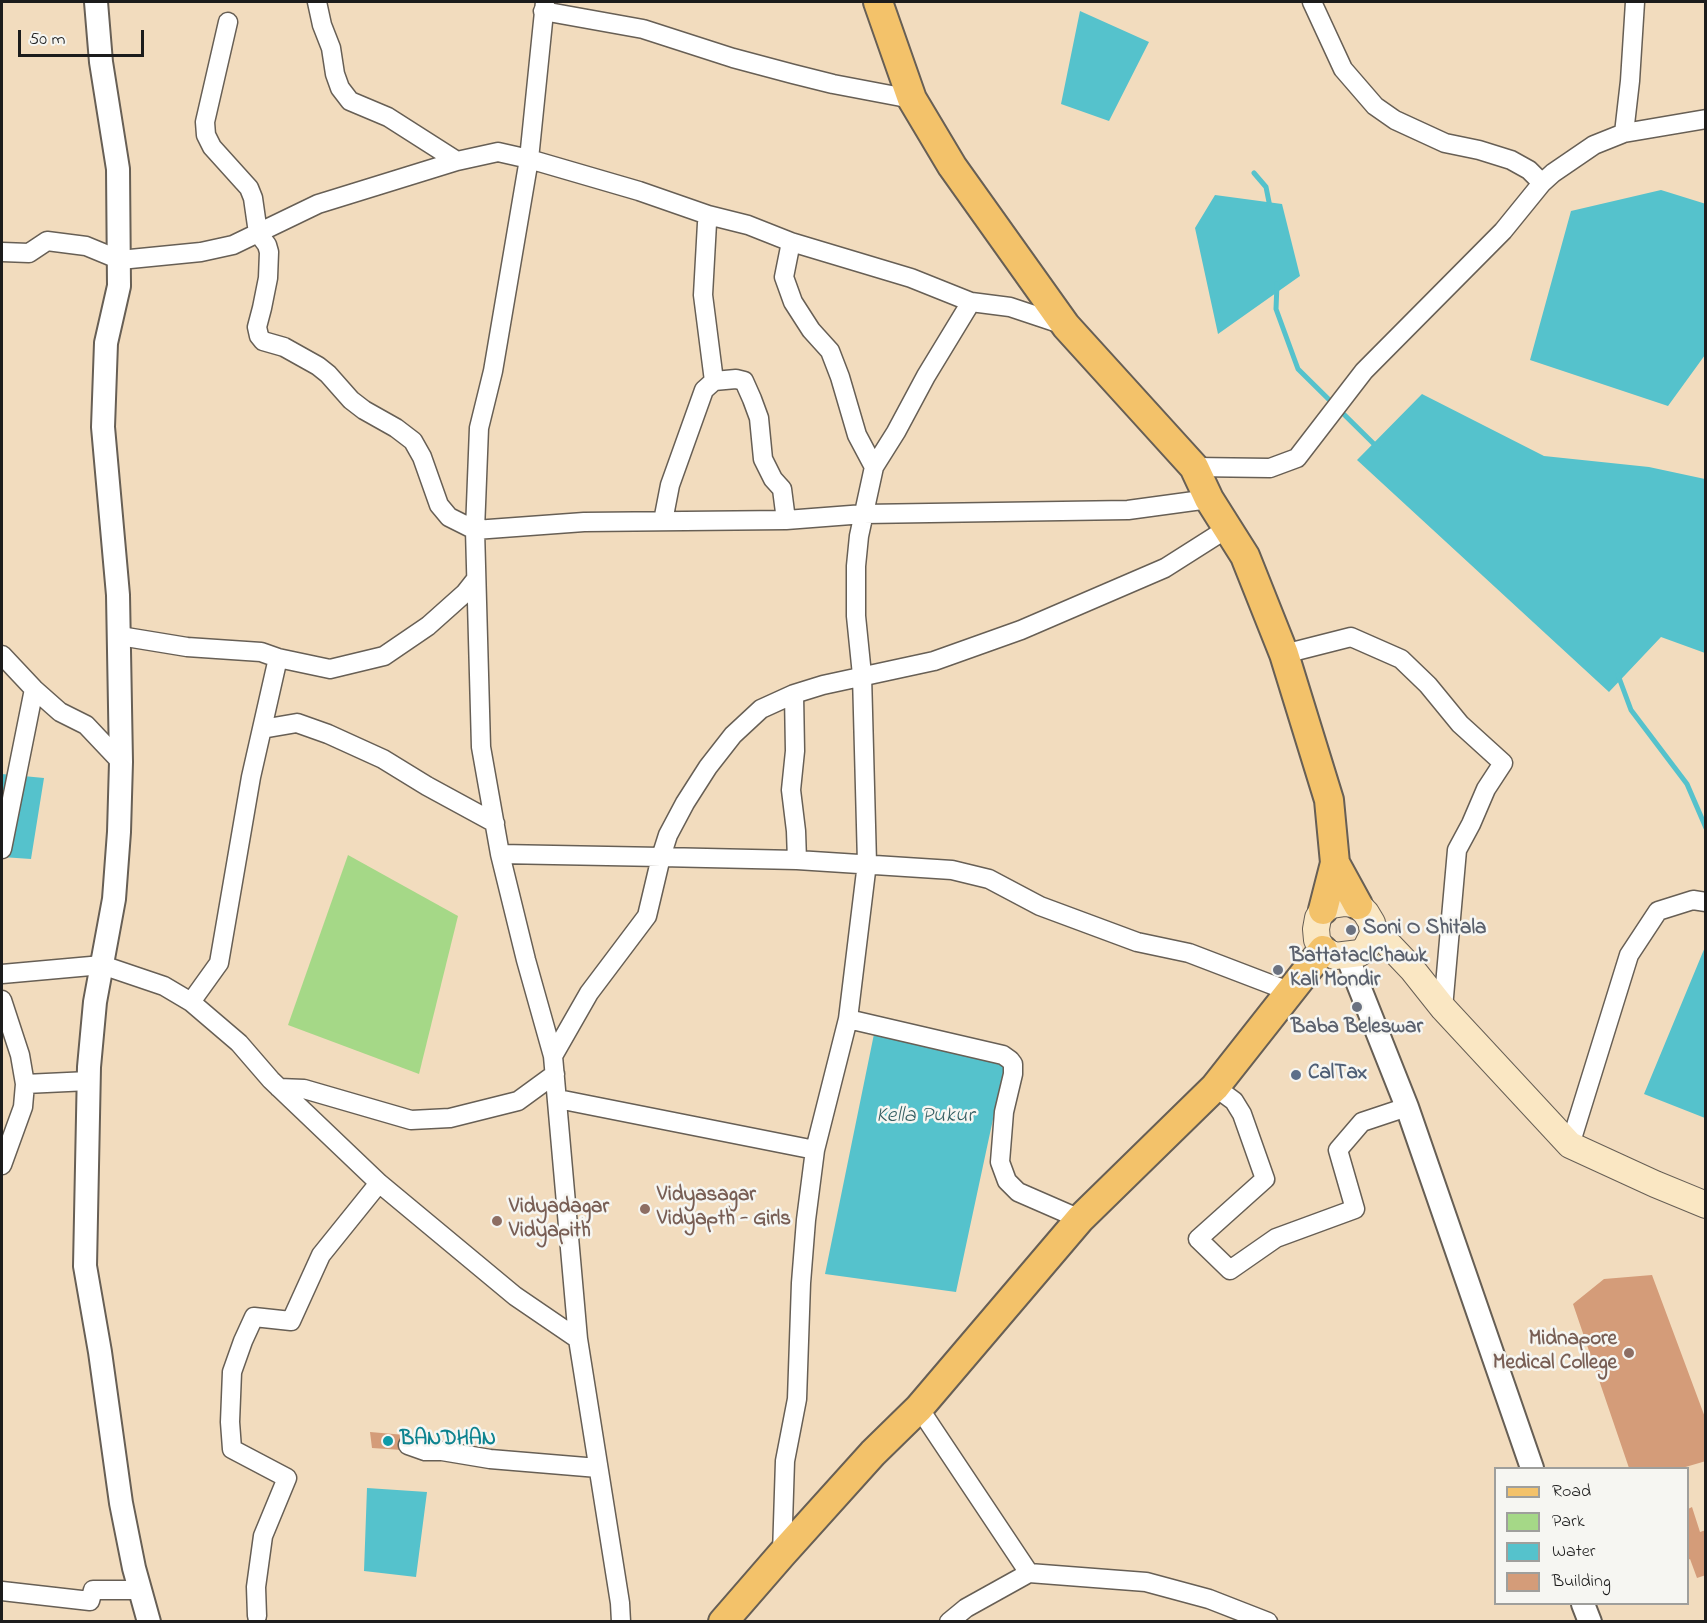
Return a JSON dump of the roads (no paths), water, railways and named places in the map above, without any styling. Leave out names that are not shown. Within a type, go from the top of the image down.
[{"type":"main road","points":[[878,2],[912,99],[952,166],[1066,326],[1194,467],[1209,499],[1245,556],[1284,654],[1329,800],[1335,863],[1323,910],[1318,918],[1317,940],[1343,953],[1412,969]]},
{"type":"main road","points":[[723,1622],[873,1453],[919,1408],[1080,1219],[1215,1087],[1291,992],[1343,953],[1371,942],[1373,933],[1335,863]]},
{"type":"main road","points":[[1323,910],[1332,905],[1345,903],[1365,916],[1443,1008],[1570,1145],[1706,1205]]},
{"type":"street","points":[[96,2],[101,62],[118,169],[119,286],[106,344],[103,427],[120,636],[121,762],[114,899],[95,1002],[89,1081],[86,1266],[121,1503],[145,1611]]},
{"type":"street","points":[[317,2],[322,26],[331,48],[335,74],[340,88],[350,101],[388,117],[457,161]]},
{"type":"street","points":[[1311,2],[1343,69],[1375,106],[1395,120],[1445,143],[1512,160],[1529,170],[1542,183]]},
{"type":"street","points":[[1624,133],[1635,2]]},
{"type":"street","points":[[621,1622],[578,1339],[553,1056],[525,960],[500,854],[481,747],[476,579],[479,428],[493,371],[529,159],[544,6],[643,29],[733,58],[793,74],[912,99]]},
{"type":"street","points":[[228,22],[205,122],[206,135],[212,147],[249,188],[254,198],[258,233],[267,244],[270,259],[262,308],[256,327],[259,336],[263,340],[284,346],[318,366],[351,400],[413,441],[422,457],[439,505],[449,517],[476,530],[584,522],[786,520],[864,514],[1128,510],[1209,499]]},
{"type":"street","points":[[1194,467],[1270,468],[1297,458],[1365,371],[1503,231],[1542,183],[1553,173],[1594,145],[1624,133],[1706,119]]},
{"type":"street","points":[[2,252],[29,252],[47,241],[86,246],[120,260],[201,252],[233,245],[318,204],[457,161],[498,152],[639,191],[708,215],[748,225],[791,242],[910,278],[971,302],[1010,307],[1066,326]]},
{"type":"street","points":[[707,223],[703,295],[714,381]]},
{"type":"street","points":[[791,242],[784,277],[793,302],[811,330],[830,351],[857,435],[874,467]]},
{"type":"street","points":[[782,1554],[785,1461],[797,1399],[801,1283],[806,1220],[815,1150],[848,1019],[867,863],[862,675],[856,616],[856,566],[859,536],[874,467],[971,302]]},
{"type":"street","points":[[663,520],[670,485],[704,390],[714,381],[736,379],[744,381],[759,418],[763,459],[773,479],[782,489],[786,520]]},
{"type":"street","points":[[553,1056],[589,993],[647,916],[668,835],[685,803],[708,766],[733,735],[761,709],[794,694],[862,675],[934,661],[1021,630],[1165,568],[1228,528]]},
{"type":"street","points":[[120,636],[187,647],[261,652],[330,669],[384,656],[428,626],[465,593],[476,579]]},
{"type":"street","points":[[1284,654],[1351,637],[1401,659],[1428,685],[1460,724],[1503,763],[1486,789],[1471,824],[1456,850],[1443,1008]]},
{"type":"street","points":[[2,655],[34,689],[60,712],[86,725],[121,762]]},
{"type":"street","points":[[191,1002],[219,963],[238,841],[278,658]]},
{"type":"street","points":[[2,849],[34,689]]},
{"type":"street","points":[[794,694],[795,751],[791,790],[797,860]]},
{"type":"street","points":[[262,729],[297,723],[328,734],[383,759],[495,823]]},
{"type":"street","points":[[500,854],[797,860],[952,870],[989,879],[1040,906],[1137,942],[1189,953],[1291,992]]},
{"type":"street","points":[[1570,1145],[1629,955],[1658,910],[1693,900],[1706,902]]},
{"type":"street","points":[[1343,953],[1407,1107],[1532,1467]]},
{"type":"street","points":[[2,974],[102,964],[164,986],[191,1002],[238,1043],[279,1088],[379,1183],[515,1296],[578,1339]]},
{"type":"street","points":[[2,1000],[20,1055],[25,1084],[23,1107],[3,1159]]},
{"type":"street","points":[[848,1019],[1003,1055],[1010,1060],[1013,1064],[1013,1074],[1004,1112],[1000,1162],[1007,1181],[1018,1192],[1080,1219]]},
{"type":"street","points":[[279,1088],[304,1089],[411,1120],[450,1118],[518,1101],[555,1074]]},
{"type":"street","points":[[25,1084],[89,1081]]},
{"type":"street","points":[[1215,1087],[1234,1101],[1242,1114],[1265,1179],[1198,1239],[1230,1270],[1276,1238],[1355,1209],[1338,1150],[1362,1122],[1407,1107]]},
{"type":"street","points":[[558,1099],[815,1150]]},
{"type":"street","points":[[257,1616],[256,1587],[263,1536],[287,1479],[232,1449],[230,1422],[232,1372],[254,1317],[291,1321],[321,1255],[379,1183]]},
{"type":"street","points":[[919,1408],[1029,1573]]},
{"type":"street","points":[[408,1445],[425,1451],[442,1451],[490,1459],[598,1468]]},
{"type":"street","points":[[949,1622],[966,1608],[1029,1573],[1146,1582],[1209,1599],[1268,1622]]},
{"type":"street","points":[[2,1591],[90,1601],[93,1590],[145,1611]]},
{"type":"street","points":[[1583,1605],[1590,1622]]},
{"type":"water","points":[[1080,11],[1149,42],[1109,121],[1061,104]]},
{"type":"water","points":[[1661,190],[1706,204],[1705,355],[1668,406],[1530,360],[1571,211]]},
{"type":"water","points":[[1215,195],[1282,204],[1300,276],[1218,334],[1195,228]]},
{"type":"water","points":[[1422,394],[1544,456],[1649,467],[1705,479],[1705,653],[1661,637],[1609,692],[1357,460]]},
{"type":"water","points":[[2,774],[44,778],[31,859],[2,857]]},
{"type":"water","points":[[1706,948],[1705,1118],[1644,1094]]},
{"type":"water","name":"Kella Pukur","points":[[874,1034],[1005,1063],[956,1292],[825,1274]]},
{"type":"water","points":[[367,1488],[427,1492],[416,1577],[364,1571]]},
{"type":"waterway","points":[[1254,173],[1266,187],[1270,207]]},
{"type":"waterway","points":[[1277,284],[1276,309],[1298,369],[1378,448]]},
{"type":"waterway","points":[[1618,675],[1631,710],[1687,784],[1706,828]]},
{"type":"place","name":"Soni O Shitala","points":[[1351,930]]},
{"type":"place","name":"BattataclChawk Kali Mondir","points":[[1278,970]]},
{"type":"place","name":"Baba Beleswar","points":[[1357,1007]]},
{"type":"place","name":"CalTax","points":[[1296,1075]]},
{"type":"place","name":"Vidyasagar Vidyapth - Girls","points":[[645,1209]]},
{"type":"place","name":"Vidyadagar Vidyapith","points":[[497,1221]]},
{"type":"place","name":"Midnapore Medical College","points":[[1629,1353]]},
{"type":"place","name":"BANDHAN","points":[[388,1441]]}]
